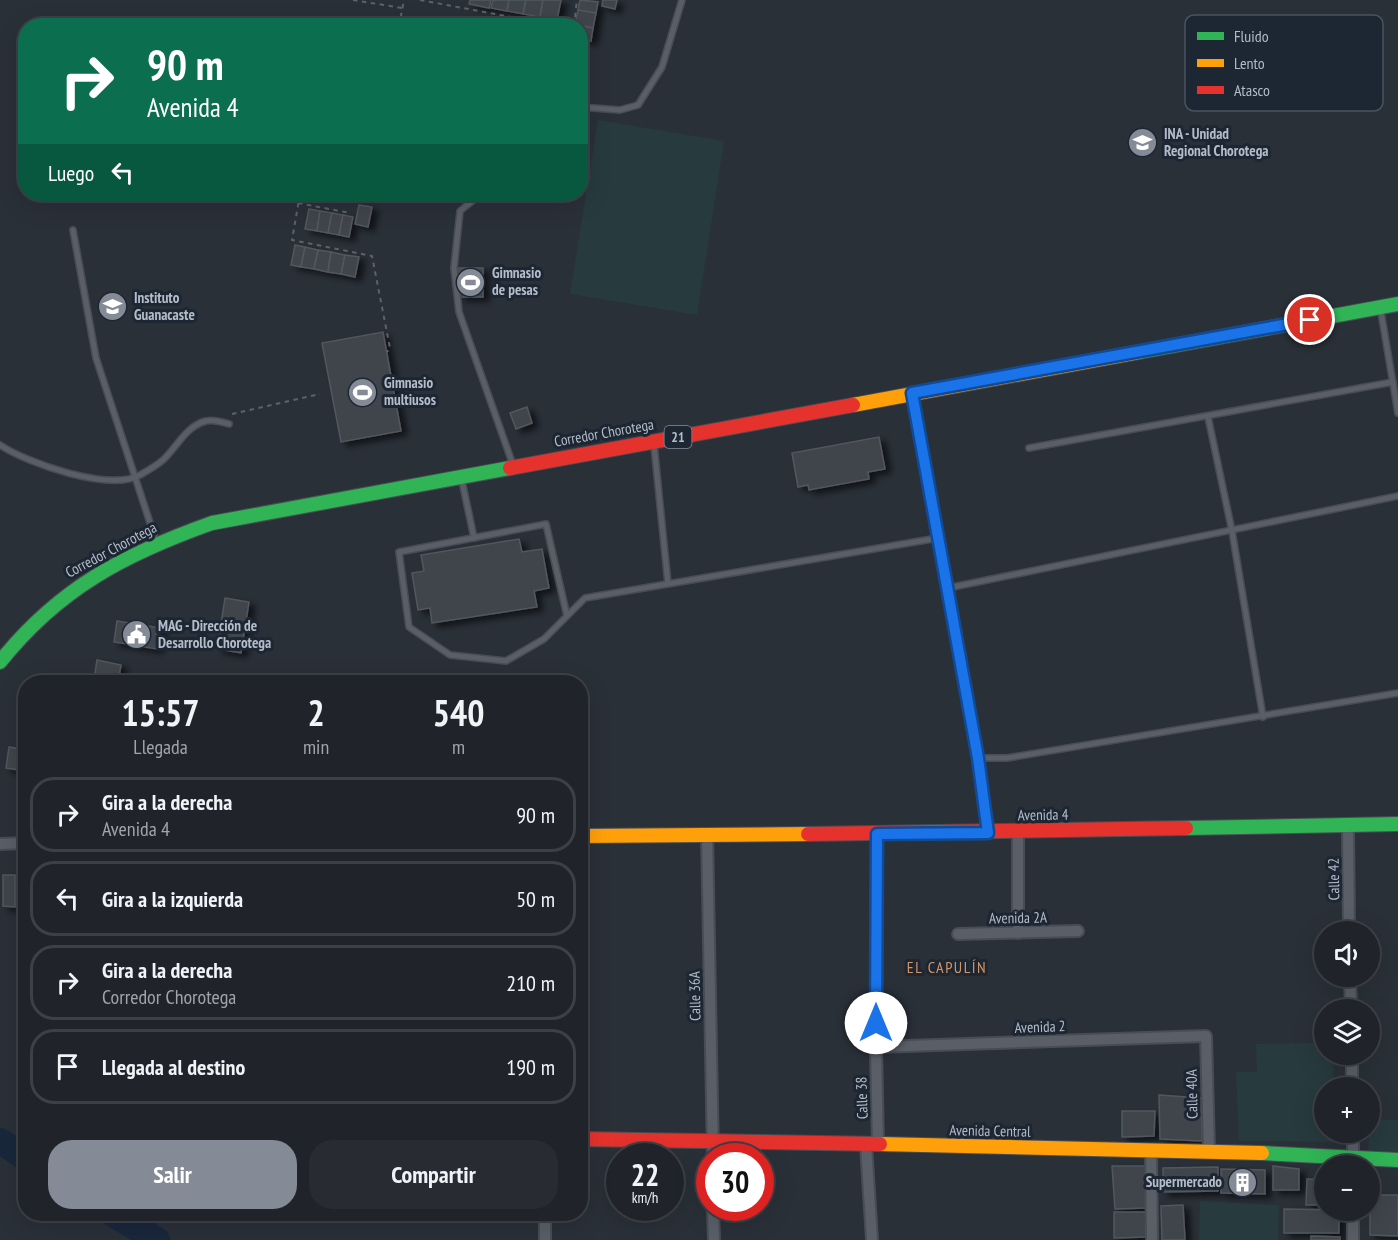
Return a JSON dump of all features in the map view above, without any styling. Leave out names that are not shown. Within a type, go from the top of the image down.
[{"type":"street","name":"Corredor Chorotega","points":[[0,662],[20,633],[71,588],[157,542],[212,523],[1398,304]]},
{"type":"street","name":"Avenida 4","points":[[588,836],[988,833],[1398,824]]},
{"type":"street","name":"Calle 42","points":[[1348,826],[1350,921]]},
{"type":"street","points":[[1018,832],[1018,933]]},
{"type":"street","name":"Calle 36A","points":[[707,834],[713,1143]]},
{"type":"street","name":"Calle 38","points":[[872,1240],[877,834]]},
{"type":"street","points":[[0,844],[18,843]]},
{"type":"street","name":"Avenida 2A","points":[[958,934],[1078,931]]},
{"type":"street","name":"Avenida 2","points":[[876,1047],[1206,1036]]},
{"type":"street","name":"Calle 40A","points":[[1206,1036],[1209,1150]]},
{"type":"street","name":"Avenida Central","points":[[588,1140],[696,1149]]},
{"type":"street","name":"Avenida Central","points":[[774,1148],[872,1145],[1151,1151],[1209,1150],[1314,1158]]},
{"type":"street","points":[[1151,1151],[1152,1240]]},
{"type":"street","name":"Avenida Central","points":[[1380,1160],[1398,1160]]},
{"type":"street","points":[[545,1221],[545,1240]]},
{"type":"street","points":[[713,1221],[714,1240]]},
{"type":"street","points":[[1353,1221],[1353,1240]]},
{"type":"lane","points":[[588,108],[620,110],[638,105],[662,67],[682,0]]},
{"type":"lane","points":[[472,201],[460,211],[454,267],[459,312],[513,467]]},
{"type":"lane","points":[[73,230],[96,358],[157,542]]},
{"type":"lane","points":[[1380,307],[1398,413]]},
{"type":"lane","points":[[1029,448],[1393,382]]},
{"type":"lane","points":[[912,393],[978,758],[988,833]]},
{"type":"lane","points":[[1208,417],[1232,531],[1263,717]]},
{"type":"lane","points":[[0,445],[16,456],[68,473],[101,479],[137,477],[162,461],[192,427],[208,420],[229,424]]},
{"type":"lane","points":[[653,441],[668,584]]},
{"type":"lane","points":[[461,476],[474,538]]},
{"type":"lane","points":[[948,588],[1398,496]]},
{"type":"lane","points":[[567,616],[546,524],[399,552],[409,627],[450,655],[506,661],[544,639],[567,616],[585,598],[938,538]]},
{"type":"lane","points":[[978,758],[1007,758],[1398,693]]},
{"type":"path","points":[[353,0],[402,8]]},
{"type":"path","points":[[400,18],[404,0]]},
{"type":"path","points":[[420,0],[516,18]]},
{"type":"path","points":[[575,18],[577,0]]},
{"type":"path","points":[[321,17],[327,18]]},
{"type":"path","points":[[350,213],[298,202],[292,240],[372,256],[390,348],[387,352]]},
{"type":"path","points":[[230,414],[320,394]]},
{"type":"green space","points":[[598,120],[724,141],[697,315],[570,294],[585,201],[588,201],[588,182]]},
{"type":"green space","points":[[1314,1043],[1314,1065],[1333,1065],[1334,1077],[1314,1077],[1314,1142],[1239,1141],[1236,1072],[1257,1072],[1256,1044]]},
{"type":"green space","points":[[1380,1119],[1398,1120],[1398,1155],[1368,1154],[1369,1143],[1380,1143]]},
{"type":"green space","points":[[1200,1201],[1279,1205],[1278,1240],[1199,1240]]},
{"type":"building","points":[[470,0],[491,0],[489,8],[469,4]]},
{"type":"building","points":[[493,0],[509,0],[507,11],[491,8]]},
{"type":"building","points":[[509,0],[526,0],[523,14],[507,11]]},
{"type":"building","points":[[526,0],[543,0],[540,17],[523,14]]},
{"type":"building","points":[[543,0],[561,0],[557,18],[540,17]]},
{"type":"building","points":[[580,0],[598,2],[596,13],[578,10]]},
{"type":"building","points":[[603,0],[617,0],[615,9],[602,6]]},
{"type":"building","points":[[578,10],[596,13],[593,28],[588,27],[588,18],[576,18]]},
{"type":"building","points":[[588,27],[593,28],[591,41],[588,40]]},
{"type":"building","points":[[359,205],[372,207],[368,227],[355,224]]},
{"type":"building","points":[[309,209],[320,211],[317,231],[305,229]]},
{"type":"building","points":[[320,211],[332,213],[328,233],[317,231]]},
{"type":"building","points":[[332,213],[343,215],[339,235],[328,233]]},
{"type":"building","points":[[343,215],[353,217],[349,237],[339,235]]},
{"type":"building","points":[[295,245],[305,247],[301,267],[291,265]]},
{"type":"building","points":[[305,247],[318,250],[314,269],[301,267]]},
{"type":"building","points":[[318,250],[331,252],[328,272],[314,269]]},
{"type":"building","points":[[331,252],[345,255],[341,274],[328,272]]},
{"type":"building","points":[[345,255],[359,257],[355,277],[341,274]]},
{"type":"building","name":"Gimnasio de pesas","points":[[459,268],[483,268],[483,297],[459,297]]},
{"type":"building","name":"Gimnasio multiusos","points":[[383,332],[401,431],[341,442],[322,343]]},
{"type":"building","points":[[527,407],[532,423],[516,429],[510,413]]},
{"type":"building","points":[[879,437],[885,469],[868,472],[869,479],[809,490],[808,485],[798,487],[792,453]]},
{"type":"building","points":[[519,539],[522,552],[542,549],[549,588],[534,591],[537,607],[432,623],[430,608],[418,610],[412,573],[424,571],[421,555]]},
{"type":"building","points":[[225,598],[249,602],[245,628],[221,624]]},
{"type":"building","name":"MAG - Dirección de Desarrollo Chorotega","points":[[117,621],[161,628],[157,649],[114,642]]},
{"type":"building","points":[[221,624],[245,628],[241,653],[217,649]]},
{"type":"building","name":"MAG - Dirección de Desarrollo Chorotega","points":[[97,660],[121,665],[119,675],[95,675]]},
{"type":"building","points":[[9,747],[18,749],[18,770],[6,768]]},
{"type":"building","points":[[3,875],[15,875],[15,907],[3,906]]},
{"type":"building","points":[[1159,1095],[1201,1098],[1202,1141],[1160,1139]]},
{"type":"building","points":[[1122,1111],[1155,1111],[1154,1136],[1122,1137]]},
{"type":"building","points":[[1112,1166],[1146,1166],[1147,1208],[1115,1209]]},
{"type":"building","points":[[1273,1166],[1299,1169],[1299,1190],[1273,1190]]},
{"type":"building","points":[[1218,1167],[1218,1191],[1163,1192],[1163,1168]]},
{"type":"building","name":"Supermercado","points":[[1221,1169],[1265,1170],[1265,1194],[1221,1193]]},
{"type":"building","points":[[1307,1179],[1314,1179],[1314,1205],[1306,1205]]},
{"type":"building","points":[[1380,1195],[1398,1195],[1398,1236],[1370,1235],[1370,1221],[1380,1221]]},
{"type":"building","points":[[1183,1205],[1185,1240],[1162,1240],[1161,1206]]},
{"type":"building","points":[[1284,1209],[1314,1210],[1314,1221],[1339,1221],[1339,1233],[1284,1233]]},
{"type":"building","points":[[1114,1212],[1147,1212],[1147,1237],[1114,1238]]},
{"type":"building","points":[[1311,1236],[1340,1237],[1340,1240],[1311,1240]]},
{"type":"waterway","points":[[0,1141],[18,1153]]},
{"type":"waterway","points":[[125,1221],[157,1240]]},
{"type":"traffic: fast","points":[[1139,352],[1398,304]]},
{"type":"traffic: fast","points":[[0,662],[22,636],[70,594],[122,561],[180,535],[212,523],[510,468]]},
{"type":"traffic: fast","points":[[1186,828],[1398,824]]},
{"type":"traffic: fast","points":[[1262,1153],[1398,1160]]},
{"type":"traffic: slow","points":[[853,405],[1139,352]]},
{"type":"traffic: slow","points":[[588,836],[808,834]]},
{"type":"traffic: slow","points":[[880,1144],[1262,1153]]},
{"type":"traffic: jam","points":[[510,468],[853,405]]},
{"type":"traffic: jam","points":[[808,834],[1186,828]]},
{"type":"traffic: jam","points":[[588,1139],[880,1144]]},
{"type":"place","name":"INA - Unidad Regional Chorotega","points":[[1143,143]]},
{"type":"place","name":"Gimnasio de pesas","points":[[471,282]]},
{"type":"place","name":"Instituto Guanacaste","points":[[113,307]]},
{"type":"place","name":"Gimnasio multiusos","points":[[363,392]]},
{"type":"place","name":"MAG - Dirección de Desarrollo Chorotega","points":[[137,635]]},
{"type":"place","name":"Supermercado","points":[[1243,1182]]},
{"type":"district","name":"EL CAPULÍN","points":[[947,967]]},
{"type":"route","points":[[876,1023],[877,834],[988,833],[978,758],[912,393],[1310,320]]}]
